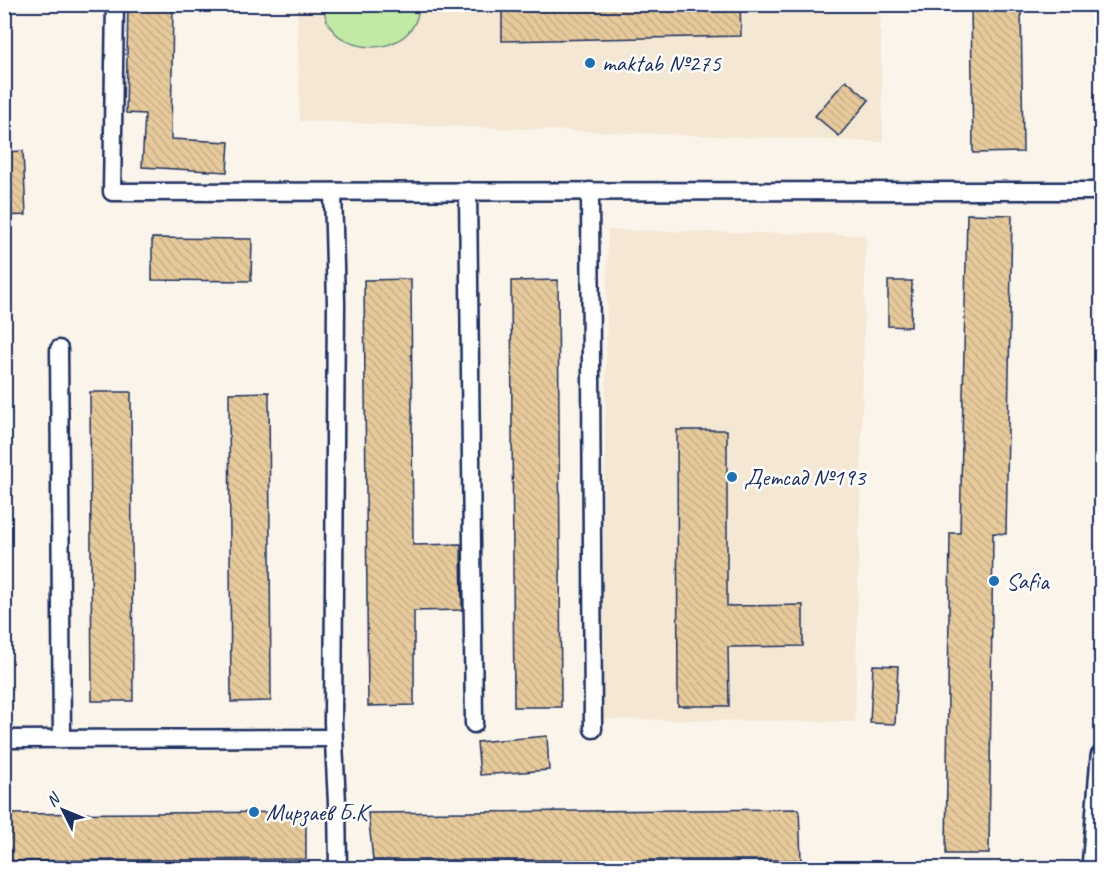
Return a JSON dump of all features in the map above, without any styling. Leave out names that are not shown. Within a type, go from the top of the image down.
[{"type":"street","points":[[115,4],[112,192],[1101,191]]},
{"type":"street","points":[[468,190],[474,724]]},
{"type":"street","points":[[590,191],[593,729]]},
{"type":"street","points":[[333,192],[336,315],[333,738],[338,868]]},
{"type":"street","points":[[59,349],[62,739]]},
{"type":"street","points":[[4,739],[333,738]]},
{"type":"street","points":[[1093,868],[1101,757]]},
{"type":"shaded area","name":"maktab №275","points":[[297,5],[880,5],[883,142],[300,121]]},
{"type":"shaded area","name":"Детсад №193","points":[[608,230],[866,235],[855,722],[601,719]]},
{"type":"green space","points":[[419,4],[415,23],[404,37],[389,44],[371,47],[354,44],[339,36],[328,23],[324,5]]},
{"type":"building","points":[[128,4],[173,4],[171,139],[229,142],[227,172],[142,167],[145,114],[126,113]]},
{"type":"building","points":[[502,4],[740,4],[741,36],[502,41]]},
{"type":"building","points":[[971,4],[1021,4],[1023,152],[973,153]]},
{"type":"building","points":[[846,80],[869,100],[839,136],[815,116]]},
{"type":"building","points":[[23,151],[26,215],[4,216],[4,152]]},
{"type":"building","points":[[967,214],[1012,215],[1006,534],[993,533],[989,854],[946,854],[950,533],[960,533]]},
{"type":"building","points":[[152,238],[252,239],[251,281],[152,280]]},
{"type":"building","points":[[411,279],[413,545],[461,544],[462,610],[414,611],[414,705],[368,706],[364,280]]},
{"type":"building","points":[[558,280],[561,707],[514,707],[511,281]]},
{"type":"building","points":[[888,281],[912,281],[911,327],[888,326]]},
{"type":"building","points":[[90,392],[131,392],[133,701],[92,701]]},
{"type":"building","points":[[269,392],[271,701],[231,702],[229,393]]},
{"type":"building","points":[[677,430],[727,430],[727,606],[803,605],[803,646],[728,647],[729,706],[678,706]]},
{"type":"building","points":[[873,665],[898,666],[895,724],[870,723]]},
{"type":"building","points":[[547,736],[549,770],[480,775],[477,742]]},
{"type":"building","points":[[799,809],[801,860],[373,860],[368,813]]},
{"type":"building","points":[[306,812],[306,859],[4,861],[4,814]]},
{"type":"place","name":"maktab №275","points":[[590,63]]},
{"type":"place","name":"Детсад №193","points":[[732,477]]},
{"type":"place","name":"Safia","points":[[994,581]]},
{"type":"place","name":"Мирзаев Б.К","points":[[254,812]]}]
